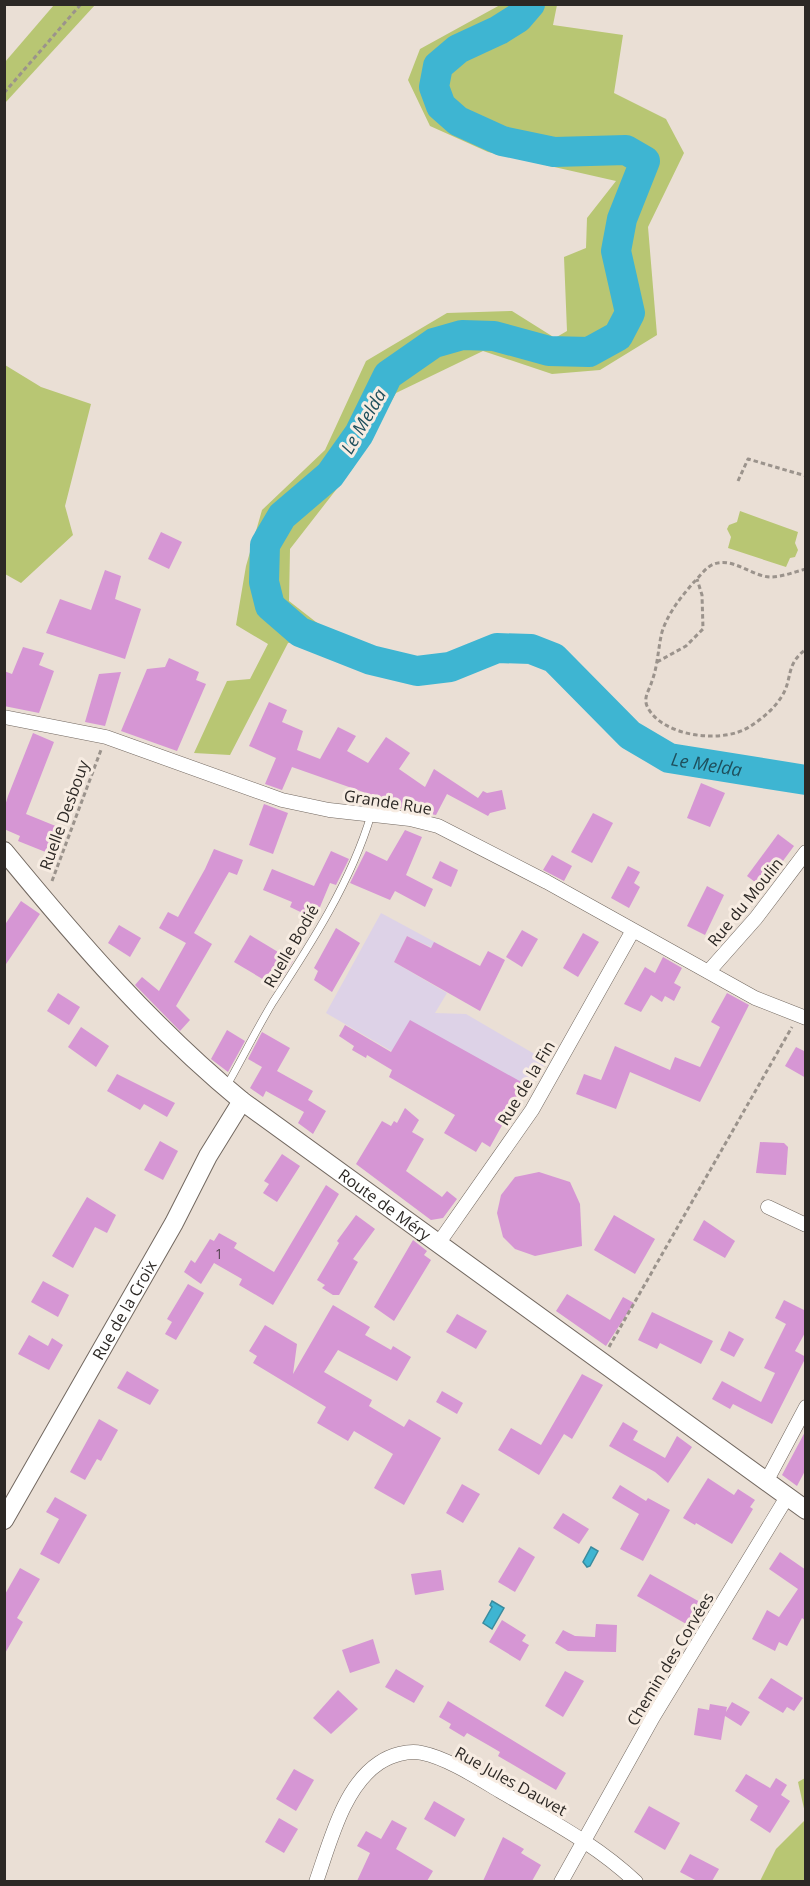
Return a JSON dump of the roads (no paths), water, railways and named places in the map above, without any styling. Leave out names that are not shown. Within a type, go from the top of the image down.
[{"type":"main road","name":"Route de Méry","points":[[4,851],[120,989],[184,1052],[226,1088],[806,1510]]},
{"type":"main road","name":"Rue de la Croix","points":[[4,1520],[174,1223],[208,1156],[242,1101]]},
{"type":"street","name":"Grande Rue","points":[[4,717],[106,737],[282,800],[329,810],[410,819],[438,826],[548,882],[632,932],[709,971],[755,998],[802,1017]]},
{"type":"street","name":"Rue du Moulin","points":[[709,971],[756,918],[806,852]]},
{"type":"street","name":"Rue de la Fin","points":[[438,1244],[532,1110],[632,932]]},
{"type":"street","points":[[768,1207],[806,1225]]},
{"type":"street","points":[[766,1482],[806,1407]]},
{"type":"street","name":"Chemin des Corvées","points":[[561,1881],[653,1717],[787,1497]]},
{"type":"street","name":"Rue Jules Dauvet","points":[[316,1881],[333,1832],[364,1775],[381,1762],[403,1753],[423,1753],[465,1771],[585,1841],[615,1862],[636,1881]]},
{"type":"lane","name":"Ruelle Bodié","points":[[226,1088],[273,1004],[303,959],[363,842],[371,815]]},
{"type":"water","points":[[591,1547],[598,1551],[590,1566],[587,1567],[583,1562]]},
{"type":"water","points":[[492,1601],[504,1608],[492,1629],[483,1623],[492,1607],[490,1605]]},
{"type":"waterway","name":"Le Melda","points":[[530,4],[518,18],[499,30],[458,49],[438,66],[434,87],[441,106],[458,121],[502,141],[554,152],[626,150],[645,161],[622,219],[616,251],[630,313],[618,336],[589,352],[549,351],[494,336],[462,335],[434,343],[388,375],[359,434],[330,475],[282,516],[265,545],[264,582],[270,606],[300,632],[371,660],[417,671],[450,667],[497,648],[531,649],[554,658],[630,735],[669,758],[806,780]]}]
